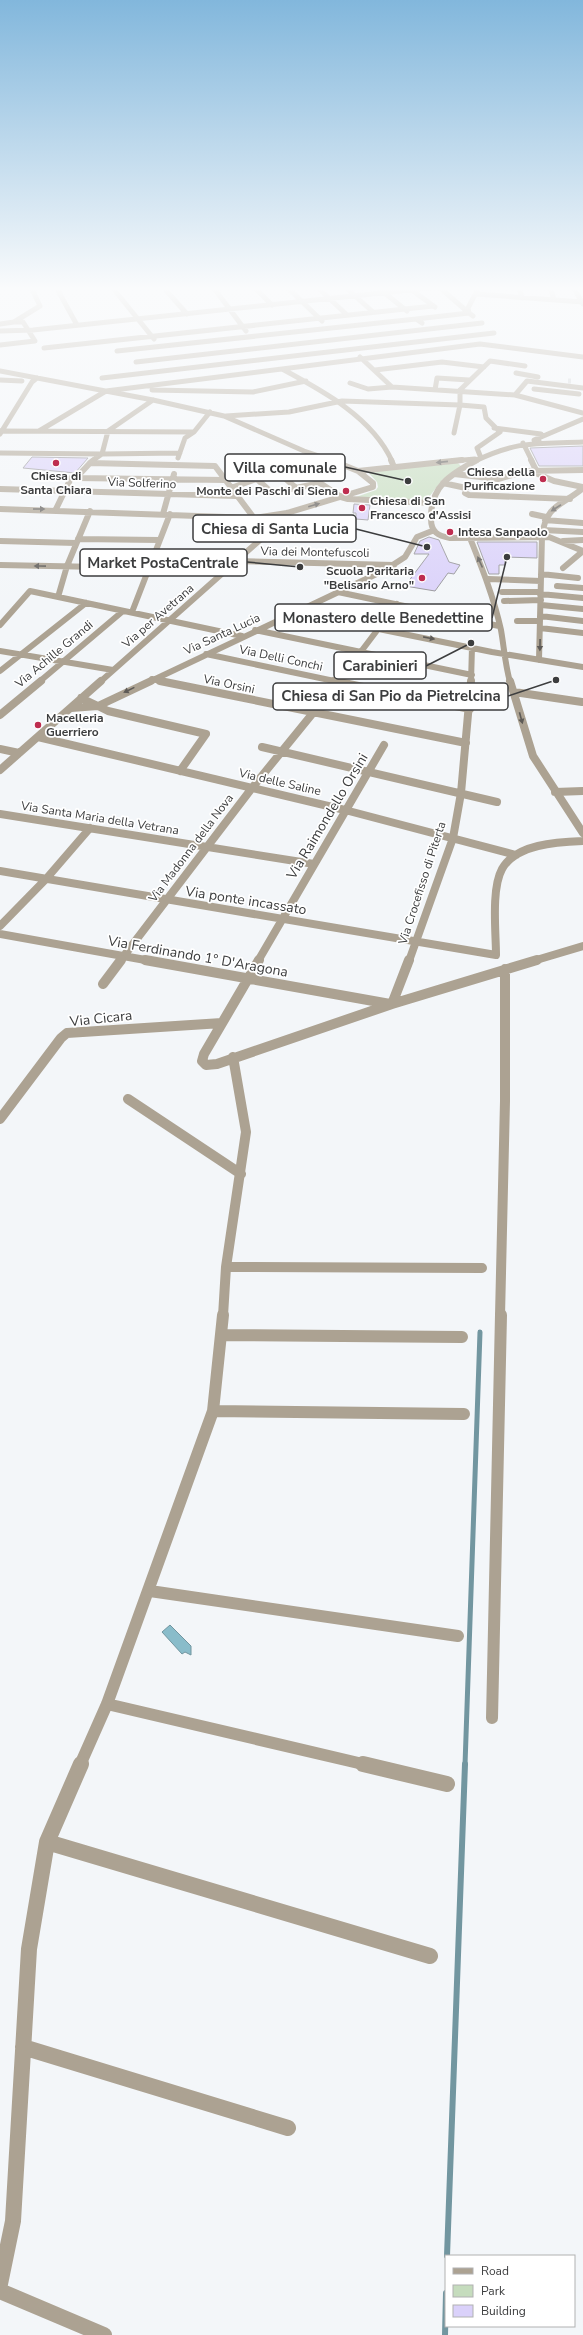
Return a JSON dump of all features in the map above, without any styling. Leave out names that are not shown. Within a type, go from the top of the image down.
[{"type":"street","points":[[1,432],[25,396]]},
{"type":"street","points":[[39,431],[98,396]]},
{"type":"street","points":[[0,509],[56,509],[254,518],[287,513],[341,498],[373,487],[373,483],[358,471],[319,457],[224,416],[132,396]]},
{"type":"street","points":[[327,396],[380,439],[394,467]]},
{"type":"street","points":[[454,433],[460,406],[460,396]]},
{"type":"street","points":[[518,396],[583,414]]},
{"type":"street","points":[[76,478],[90,463],[102,454],[108,431],[153,400]]},
{"type":"street","points":[[224,416],[289,412],[336,402],[484,406],[483,413],[494,428],[500,432],[500,434],[486,440],[477,448],[481,458]]},
{"type":"street","points":[[568,403],[583,407]]},
{"type":"street","points":[[162,514],[185,438],[194,432],[210,412]]},
{"type":"street","points":[[583,414],[523,443],[481,458],[467,466],[443,483],[434,493],[432,503],[432,531],[444,537],[470,538],[583,532]]},
{"type":"street","points":[[583,420],[534,440],[583,440]]},
{"type":"street","points":[[494,428],[541,434]]},
{"type":"street","points":[[1,432],[194,432]]},
{"type":"street","points":[[523,443],[583,440]]},
{"type":"street","points":[[523,443],[536,467],[536,472]]},
{"type":"street","points":[[0,453],[180,453]]},
{"type":"street","points":[[231,488],[258,480],[319,457]]},
{"type":"street","points":[[358,471],[481,458]]},
{"type":"street","points":[[458,461],[466,462],[467,466]]},
{"type":"street","points":[[90,463],[215,466],[236,496],[254,518]]},
{"type":"street","points":[[454,474],[498,479],[527,471],[583,470]]},
{"type":"street","points":[[278,472],[296,488]]},
{"type":"street","points":[[536,472],[554,481],[583,487]]},
{"type":"street","points":[[56,509],[71,478],[225,480]]},
{"type":"street","points":[[258,480],[272,493],[320,483],[341,498],[432,503]]},
{"type":"street","points":[[443,483],[467,492],[570,499]]},
{"type":"street","points":[[539,660],[542,628],[540,618],[540,597],[545,519],[550,512],[570,499],[583,487]]},
{"type":"street","name":"Via Solferino","points":[[0,489],[236,496]]},
{"type":"street","points":[[58,597],[67,566],[90,511]]},
{"type":"street","name":"Via per Avetrana","points":[[2,767],[71,708],[269,532],[287,513]]},
{"type":"street","points":[[132,612],[170,514]]},
{"type":"street","points":[[532,514],[545,519],[583,523]]},
{"type":"street","name":"Via Santa Lucia","points":[[98,706],[242,636],[394,565],[413,550],[418,538],[432,531]]},
{"type":"street","points":[[543,533],[583,551],[563,568]]},
{"type":"street","points":[[470,538],[488,580],[499,626],[505,665],[533,756],[583,833]]},
{"type":"street","points":[[0,541],[160,540]]},
{"type":"street","points":[[563,541],[583,540]]},
{"type":"street","name":"Via dei Montefuscoli","points":[[236,561],[394,565]]},
{"type":"street","points":[[0,565],[149,568]]},
{"type":"street","points":[[541,574],[578,578]]},
{"type":"street","points":[[488,580],[541,582]]},
{"type":"street","points":[[557,586],[583,588]]},
{"type":"street","points":[[0,625],[30,591],[242,636]]},
{"type":"street","points":[[338,592],[499,626]]},
{"type":"street","points":[[502,592],[540,597],[583,598]]},
{"type":"street","points":[[504,601],[540,597],[583,609]]},
{"type":"street","points":[[0,671],[86,602]]},
{"type":"street","name":"Via Madonna della Nova","points":[[103,984],[208,848],[280,751],[339,681],[397,604]]},
{"type":"street","name":"Via Achille Grandi","points":[[0,715],[123,610]]},
{"type":"street","points":[[295,612],[472,646],[492,652],[583,667]]},
{"type":"street","points":[[517,621],[540,618],[583,621]]},
{"type":"street","points":[[542,628],[583,632]]},
{"type":"street","points":[[255,630],[472,675]]},
{"type":"street","name":"Via Crocefisso di Piterta","points":[[392,1004],[453,838],[461,793],[472,675],[477,660],[472,646]]},
{"type":"street","points":[[0,651],[113,670]]},
{"type":"street","points":[[477,660],[492,652]]},
{"type":"street","points":[[492,652],[505,665]]},
{"type":"street","name":"Via Delli Conchi","points":[[206,654],[470,709]]},
{"type":"street","name":"Via Orsini","points":[[152,679],[466,743]]},
{"type":"street","points":[[514,692],[583,701],[580,711]]},
{"type":"street","points":[[81,698],[108,711],[206,734],[180,771]]},
{"type":"street","points":[[71,708],[98,706]]},
{"type":"street","name":"Via delle Saline","points":[[38,737],[345,810],[516,855]]},
{"type":"street","name":"Via Raimondello Orsini","points":[[233,1058],[206,1065],[202,1061],[204,1054],[247,978],[384,745]]},
{"type":"street","points":[[262,747],[498,802]]},
{"type":"street","points":[[0,749],[19,753]]},
{"type":"street","points":[[555,792],[583,791]]},
{"type":"street","name":"Via Santa Maria della Vetrana","points":[[0,814],[314,864]]},
{"type":"street","points":[[0,926],[46,879],[90,828]]},
{"type":"street","points":[[516,855],[544,845],[583,841]]},
{"type":"street","name":"Via ponte incassato","points":[[0,871],[496,955],[498,882],[502,870],[516,855]]},
{"type":"street","name":"Via Ferdinando 1° D'Aragona","points":[[0,934],[392,1004]]},
{"type":"street","points":[[0,2284],[13,2221],[29,1949],[46,1842],[107,1704],[150,1591],[213,1411],[222,1335],[226,1267],[241,1174],[246,1132],[233,1058],[392,1004],[583,946]]},
{"type":"street","points":[[492,1718],[505,1101],[506,969]]},
{"type":"street","name":"Via Cicara","points":[[0,1119],[61,1038],[67,1033],[222,1023]]},
{"type":"street","points":[[128,1099],[241,1174]]},
{"type":"street","points":[[226,1267],[482,1268]]},
{"type":"street","points":[[222,1335],[462,1337]]},
{"type":"street","points":[[213,1411],[464,1414]]},
{"type":"street","points":[[150,1591],[458,1636]]},
{"type":"street","points":[[107,1704],[447,1784]]},
{"type":"street","points":[[46,1842],[430,1956]]},
{"type":"street","points":[[23,2047],[288,2128]]},
{"type":"street","points":[[0,2291],[104,2335]]},
{"type":"green space","points":[[458,463],[461,466],[442,480],[426,501],[356,497],[376,490],[378,487],[377,482],[368,472]]},
{"type":"water","points":[[170,1625],[191,1646],[191,1655],[185,1652],[182,1654],[162,1632]]},
{"type":"building","points":[[583,446],[583,466],[539,466],[530,448]]},
{"type":"building","name":"Chiesa di Santa Chiara","points":[[32,457],[88,458],[75,473],[23,468]]},
{"type":"building","name":"Chiesa di San Francesco d'Assisi","points":[[354,504],[370,505],[368,520],[356,519],[356,513],[353,513]]},
{"type":"building","points":[[429,537],[439,540],[449,562],[460,565],[454,574],[448,573],[435,591],[405,586],[429,554],[414,554],[420,541]]},
{"type":"building","points":[[477,542],[537,542],[537,558],[505,557],[505,565],[499,565],[499,574],[489,574]]},
{"type":"waterway","points":[[465,1765],[480,1332]]},
{"type":"waterway","points":[[447,2255],[465,1764]]},
{"type":"waterway","points":[[445,2327],[445,2335]]},
{"type":"place","name":"Chiesa di Santa Chiara","points":[[56,463]]},
{"type":"place","name":"Chiesa della Purificazione","points":[[543,479]]},
{"type":"place","name":"Villa comunale","points":[[408,481]]},
{"type":"place","name":"Monte dei Paschi di Siena","points":[[346,491]]},
{"type":"place","name":"Chiesa di San Francesco d'Assisi","points":[[362,508]]},
{"type":"place","name":"Intesa Sanpaolo","points":[[450,532]]},
{"type":"place","name":"Chiesa di Santa Lucia","points":[[427,547]]},
{"type":"place","name":"Monastero delle Benedettine","points":[[507,557]]},
{"type":"place","name":"Market PostaCentrale","points":[[300,567]]},
{"type":"place","name":"Scuola Paritaria \"Belisario Arno\"","points":[[422,578]]},
{"type":"place","name":"Carabinieri","points":[[471,643]]},
{"type":"place","name":"Chiesa di San Pio da Pietrelcina","points":[[556,680]]},
{"type":"place","name":"Macelleria Guerriero","points":[[38,725]]}]
